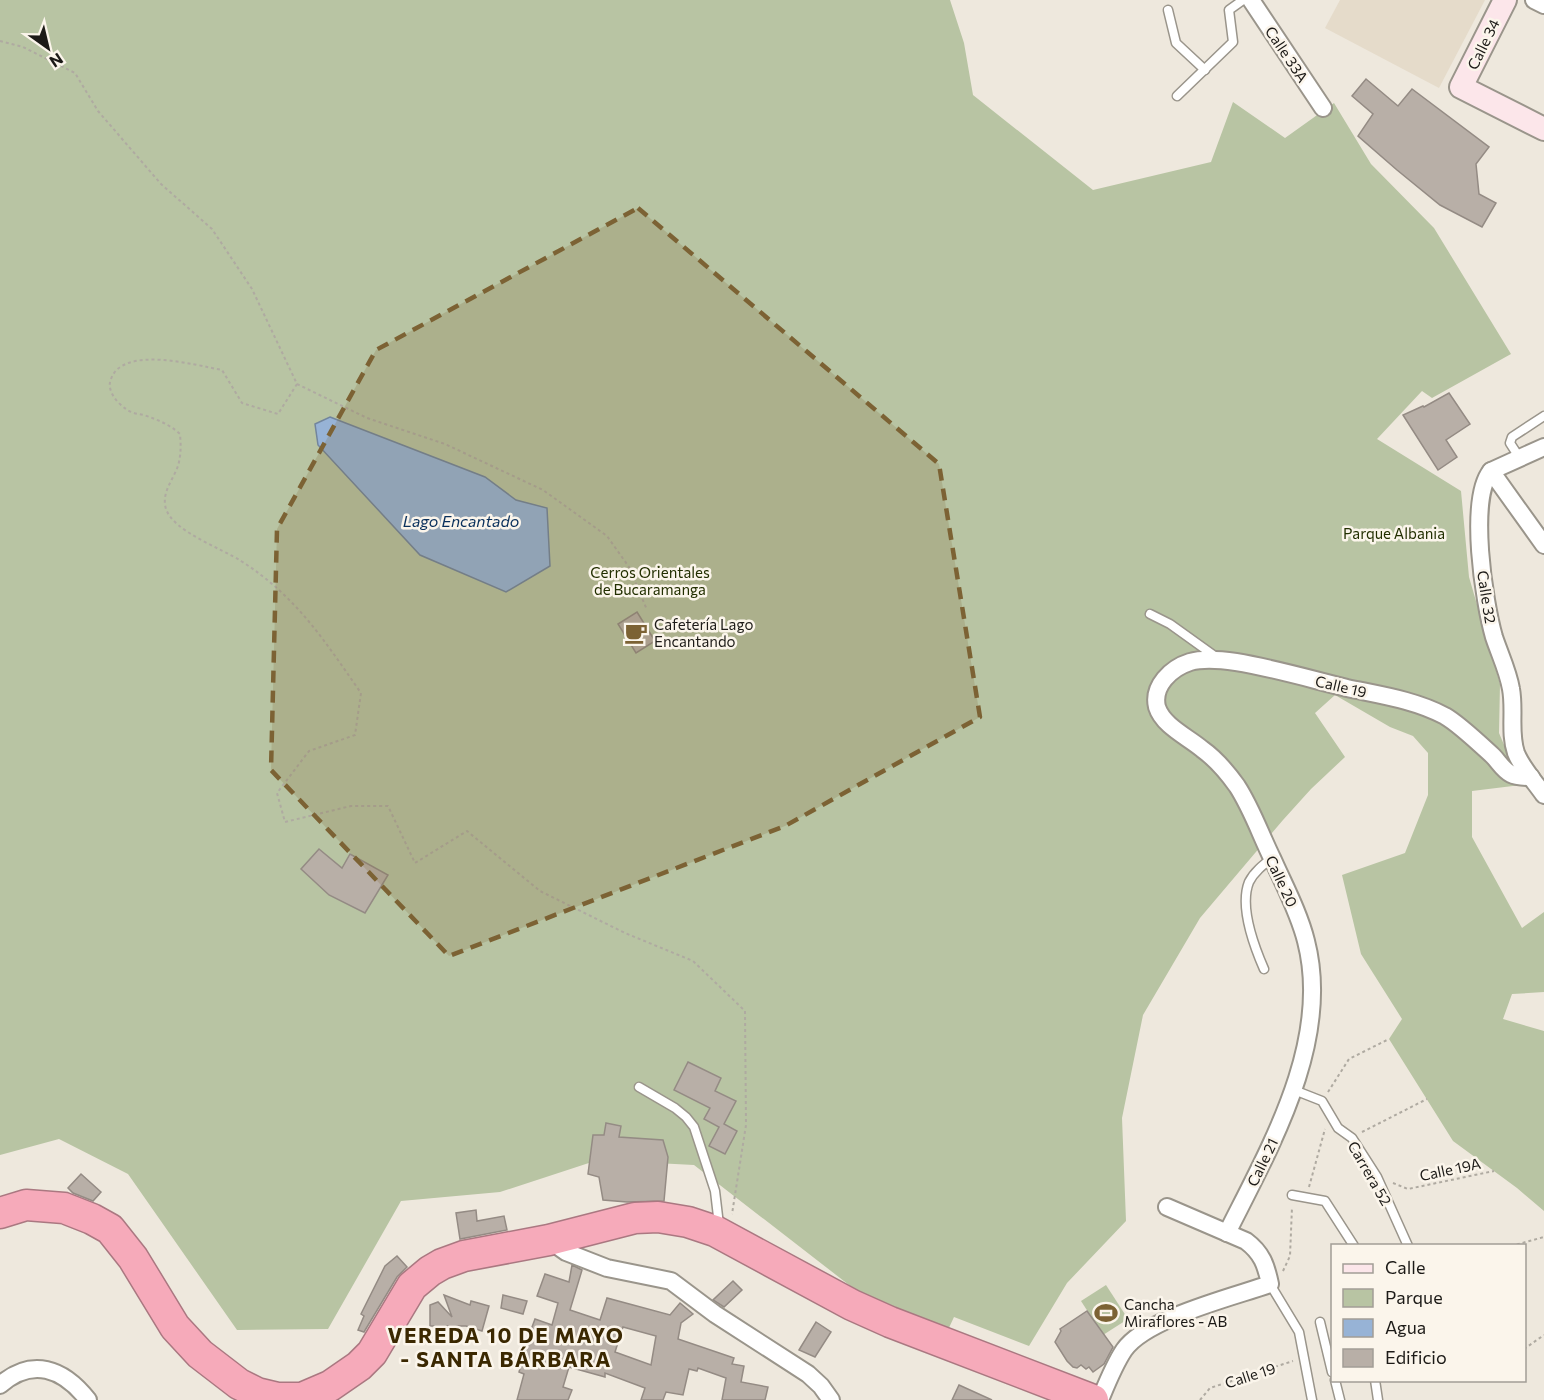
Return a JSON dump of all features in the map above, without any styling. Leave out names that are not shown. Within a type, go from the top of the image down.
[{"type":"highway","points":[[0,1213],[26,1205],[64,1208],[78,1212],[110,1229],[133,1258],[175,1327],[200,1354],[239,1384],[257,1393],[290,1399],[302,1398],[330,1386],[367,1359],[378,1344],[406,1293],[430,1271],[464,1256],[549,1239],[635,1218],[658,1217],[688,1222],[724,1237],[852,1305],[890,1322],[1102,1383]]},
{"type":"street","name":"Calle 33A","points":[[1251,0],[1323,108]]},
{"type":"street","name":"Calle 34","points":[[1504,0],[1461,87],[1544,129]]},
{"type":"street","points":[[1534,0],[1544,5]]},
{"type":"street","points":[[1544,447],[1491,471],[1544,545]]},
{"type":"street","name":"Calle 32","points":[[1491,471],[1485,478],[1479,501],[1485,592],[1494,637],[1511,690],[1512,737],[1515,752],[1544,795]]},
{"type":"street","name":"Calle 19","points":[[1158,709],[1156,697],[1158,688],[1170,673],[1189,662],[1221,661],[1258,666],[1382,694],[1447,717],[1512,775],[1531,777]]},
{"type":"street","name":"Calle 20","points":[[1158,709],[1162,717],[1203,749],[1227,772],[1243,795],[1297,913],[1306,941],[1314,989],[1308,1032],[1294,1090]]},
{"type":"street","name":"Calle 21","points":[[1227,1233],[1268,1154],[1294,1090]]},
{"type":"street","points":[[1100,1400],[1102,1383],[1125,1349],[1137,1337],[1160,1322],[1270,1284],[1268,1272],[1257,1249],[1246,1241],[1167,1207]]},
{"type":"street","points":[[549,1239],[567,1252],[607,1268],[671,1281],[715,1314],[808,1374],[831,1400]]},
{"type":"street","points":[[0,1385],[9,1377],[25,1370],[41,1368],[58,1374],[82,1392],[88,1400]]},
{"type":"lane","points":[[1177,96],[1233,42],[1229,10],[1243,0]]},
{"type":"lane","points":[[1168,10],[1176,43],[1204,70]]},
{"type":"lane","points":[[1518,458],[1510,443],[1512,437],[1544,416]]},
{"type":"lane","points":[[1150,614],[1170,624],[1221,661]]},
{"type":"lane","points":[[1264,969],[1252,940],[1246,900],[1249,882],[1259,868],[1272,858]]},
{"type":"lane","points":[[639,1087],[675,1107],[687,1117],[693,1127],[715,1191],[724,1237]]},
{"type":"lane","points":[[1294,1090],[1322,1101]]},
{"type":"lane","name":"Carrera 52","points":[[1322,1101],[1338,1128],[1352,1138],[1377,1178],[1408,1244]]},
{"type":"lane","points":[[1292,1195],[1325,1201],[1353,1244]]},
{"type":"lane","points":[[1270,1284],[1299,1332],[1312,1400]]},
{"type":"lane","points":[[1320,1322],[1331,1368]]},
{"type":"lane","points":[[1336,1382],[1340,1400]]},
{"type":"lane","points":[[1375,1382],[1378,1400]]},
{"type":"path","points":[[0,41],[23,47],[75,73],[98,111],[160,184],[212,229],[252,289],[297,384],[367,418],[445,444],[543,490],[607,536],[629,567],[647,610]]},
{"type":"path","points":[[297,384],[278,414],[242,403],[222,370],[169,361],[138,359],[119,365],[113,372],[109,384],[113,396],[128,411],[169,424],[180,435],[182,451],[164,501],[167,512],[177,523],[241,561],[285,593],[319,631],[361,693],[355,735],[309,751],[277,793],[285,822],[351,806],[388,806],[416,863],[467,831],[540,891],[625,933],[693,961],[745,1011],[746,1125],[724,1237]]},
{"type":"path","points":[[1322,1101],[1349,1059],[1389,1039]]},
{"type":"path","points":[[1352,1138],[1427,1099]]},
{"type":"path","points":[[1306,1197],[1330,1112]]},
{"type":"path","name":"Calle 19A","points":[[1377,1178],[1408,1189],[1494,1171]]},
{"type":"path","points":[[1270,1284],[1282,1274],[1290,1256],[1292,1195]]},
{"type":"path","points":[[1515,1244],[1544,1238]]},
{"type":"path","points":[[1526,1348],[1544,1335]]},
{"type":"path","name":"Calle 19","points":[[1200,1400],[1210,1388],[1304,1357]]},
{"type":"highlighted area","points":[[638,208],[939,464],[980,717],[785,826],[449,956],[271,770],[277,529],[376,350]]},
{"type":"shaded area","points":[[1340,0],[1485,0],[1439,88],[1325,28]]},
{"type":"green space","name":"Cerros Orientales de Bucaramanga","points":[[0,0],[950,0],[964,43],[973,95],[1093,190],[1211,162],[1233,102],[1285,138],[1334,103],[1371,164],[1434,228],[1511,354],[1432,398],[1422,391],[1377,439],[1461,491],[1469,577],[1500,684],[1499,733],[1521,785],[1472,791],[1472,837],[1522,928],[1544,912],[1544,992],[1512,994],[1503,1019],[1544,1031],[1544,1211],[1453,1141],[1389,1039],[1402,1019],[1361,954],[1342,875],[1405,853],[1428,795],[1428,753],[1413,736],[1390,727],[1335,695],[1315,713],[1345,757],[1283,820],[1200,918],[1143,1015],[1122,1118],[1126,1221],[1067,1283],[1029,1346],[954,1317],[947,1332],[862,1295],[694,1165],[598,1160],[500,1192],[401,1201],[328,1329],[237,1330],[128,1174],[59,1139],[0,1155]]},
{"type":"green space","name":"Cancha Miraflores - AB","points":[[1106,1285],[1128,1319],[1103,1335],[1081,1301]]},
{"type":"water","name":"Lago Encantado","points":[[330,417],[485,477],[516,500],[547,508],[550,566],[506,592],[420,555],[318,445],[315,424]]},
{"type":"building","points":[[1366,79],[1398,106],[1412,89],[1489,147],[1476,164],[1479,194],[1496,203],[1482,227],[1440,205],[1358,136],[1373,114],[1352,96]]},
{"type":"building","points":[[1449,393],[1470,424],[1446,440],[1457,457],[1438,470],[1403,415],[1424,407]]},
{"type":"building","name":"Cafetería Lago Encantando","points":[[637,612],[655,641],[636,653],[618,624]]},
{"type":"building","points":[[319,849],[342,868],[350,854],[388,875],[365,913],[329,895],[301,869]]},
{"type":"building","points":[[688,1062],[721,1078],[715,1091],[736,1101],[724,1124],[737,1131],[725,1154],[709,1146],[719,1127],[704,1119],[710,1108],[674,1090]]},
{"type":"building","points":[[606,1123],[621,1126],[619,1137],[663,1140],[668,1157],[664,1201],[603,1200],[599,1177],[588,1174],[593,1135],[604,1135]]},
{"type":"building","points":[[81,1174],[101,1192],[93,1201],[73,1193],[68,1188]]},
{"type":"building","points":[[476,1210],[477,1221],[504,1216],[507,1230],[460,1239],[456,1213]]},
{"type":"building","points":[[397,1256],[407,1267],[397,1277],[364,1332],[358,1330],[364,1316],[361,1314],[385,1266]]},
{"type":"building","points":[[572,1265],[582,1270],[570,1310],[600,1320],[607,1298],[670,1315],[680,1303],[693,1314],[681,1323],[678,1339],[734,1358],[732,1364],[744,1366],[741,1382],[768,1387],[765,1400],[722,1400],[726,1378],[698,1368],[697,1371],[689,1369],[683,1395],[666,1392],[663,1400],[641,1400],[645,1388],[605,1373],[605,1377],[569,1367],[563,1387],[572,1390],[568,1400],[517,1400],[524,1374],[519,1372],[523,1357],[521,1357],[535,1319],[552,1325],[558,1303],[537,1296],[545,1274],[569,1282]],"holes":[[[623,1327],[656,1336],[651,1365],[615,1352]]]},
{"type":"building","points":[[733,1281],[742,1290],[724,1307],[713,1300]]},
{"type":"building","points":[[444,1295],[470,1305],[471,1301],[489,1306],[482,1331],[466,1326],[430,1326],[430,1305],[438,1302],[452,1317]]},
{"type":"building","points":[[503,1295],[527,1301],[523,1314],[501,1308]]},
{"type":"building","points":[[1087,1311],[1113,1347],[1104,1364],[1093,1372],[1089,1367],[1086,1369],[1081,1365],[1077,1368],[1073,1367],[1055,1342],[1060,1329]]},
{"type":"building","points":[[816,1322],[831,1332],[815,1357],[799,1350]]},
{"type":"building","points":[[959,1385],[992,1400],[952,1400]]},
{"type":"place","name":"Cafetería Lago Encantando","points":[[636,633]]},
{"type":"place","name":"Cancha Miraflores - AB","points":[[1106,1313]]},
{"type":"district","name":"VEREDA 10 DE MAYO - SANTA BÁRBARA","points":[[506,1346]]},
{"type":"park label","name":"Parque Albania","points":[[1394,533]]}]
